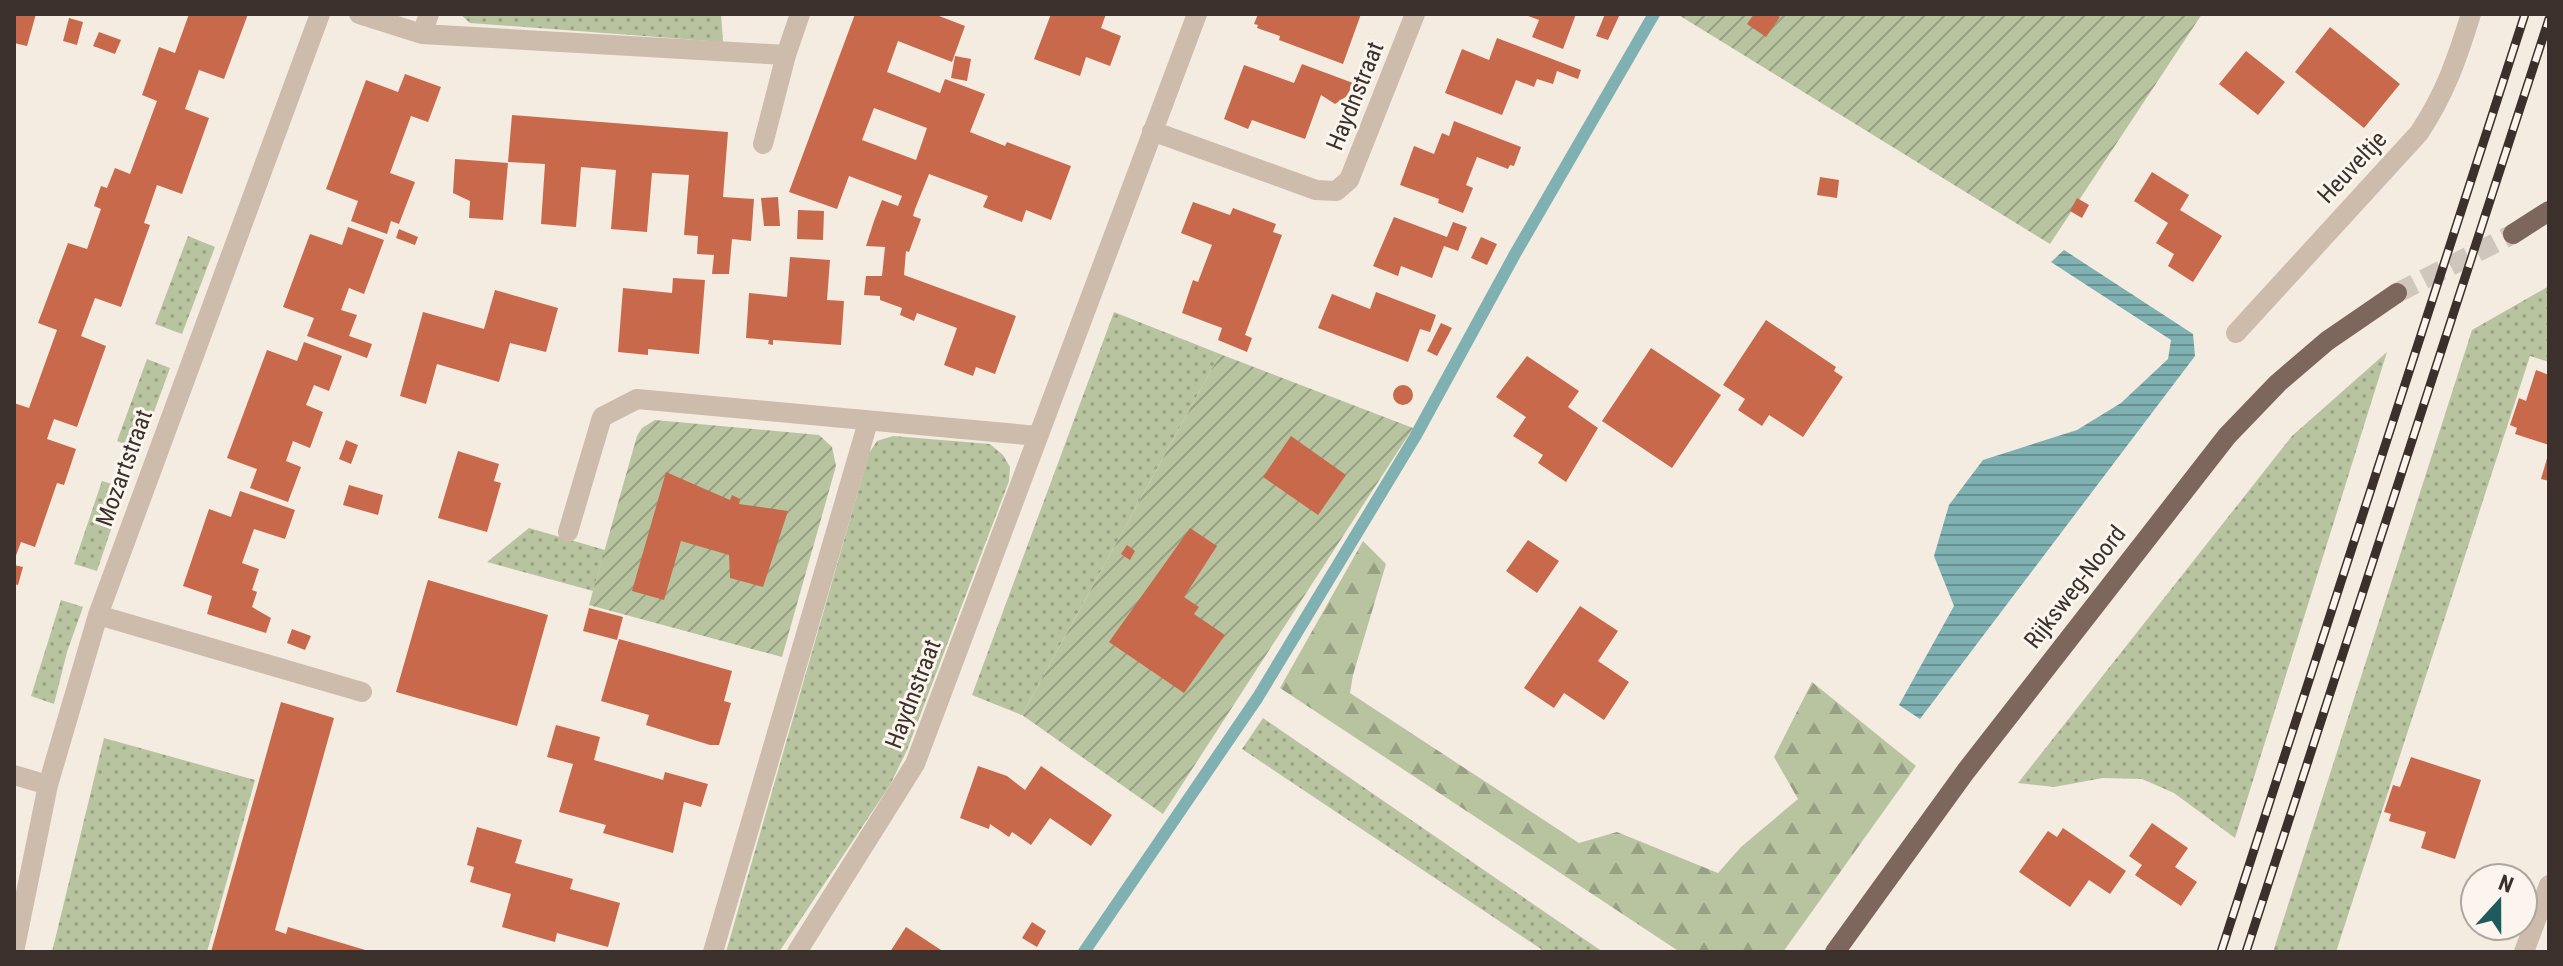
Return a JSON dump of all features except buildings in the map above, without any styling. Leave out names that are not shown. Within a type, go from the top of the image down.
[{"type":"main road","points":[[2513,234],[2549,211]]},
{"type":"main road","name":"Rijksweg-Noord","points":[[1835,952],[1966,771],[2227,436],[2278,383],[2327,341],[2397,293]]},
{"type":"street","name":"Mozartstraat","points":[[14,952],[48,785],[98,615],[320,14]]},
{"type":"street","points":[[359,14],[422,34],[786,55]]},
{"type":"street","points":[[422,34],[429,14]]},
{"type":"street","points":[[763,144],[799,14]]},
{"type":"street","name":"Haydnstraat","points":[[797,952],[915,764],[1197,14]]},
{"type":"street","name":"Haydnstraat","points":[[1152,131],[1316,190],[1336,191],[1349,180],[1415,14]]},
{"type":"street","name":"Heuveltje","points":[[2236,333],[2419,133],[2444,91],[2471,14]]},
{"type":"street","points":[[568,532],[602,417],[637,399],[1038,436]]},
{"type":"street","points":[[713,952],[868,422]]},
{"type":"street","points":[[98,615],[362,692]]},
{"type":"street","points":[[14,775],[48,785]]},
{"type":"street","points":[[2524,952],[2549,885]]},
{"type":"green space","points":[[460,14],[721,14],[723,42],[470,23]]},
{"type":"green space","points":[[1677,14],[2202,14],[2050,244]]},
{"type":"green space","points":[[188,236],[215,247],[182,334],[155,324]]},
{"type":"green space","points":[[2549,286],[2549,362],[2530,356],[2336,952],[2273,952],[2472,330]]},
{"type":"green space","points":[[1114,312],[1220,354],[1022,715],[972,695]]},
{"type":"green space","points":[[2387,352],[2235,838],[2174,793],[2142,779],[2103,778],[2054,787],[2018,783],[2292,436]]},
{"type":"green space","points":[[1220,354],[1413,428],[1163,814],[1022,715]]},
{"type":"green space","points":[[147,359],[170,368],[140,450],[117,441]]},
{"type":"green space","points":[[655,420],[819,435],[832,447],[836,466],[782,657],[589,605],[637,436],[642,428]]},
{"type":"green space","points":[[893,436],[990,444],[1003,455],[1010,467],[1009,481],[907,750],[890,785],[779,952],[726,952],[869,453],[877,441]]},
{"type":"green space","points":[[102,481],[125,488],[97,571],[74,564]]},
{"type":"green space","points":[[529,528],[605,550],[593,591],[487,562]]},
{"type":"green space","points":[[1363,541],[1386,564],[1350,693],[1579,843],[1617,832],[1718,873],[1741,847],[1798,799],[1774,757],[1812,682],[1916,766],[1783,952],[1680,952],[1280,688]]},
{"type":"green space","points":[[61,600],[83,607],[67,652],[54,704],[31,696]]},
{"type":"green space","points":[[1263,718],[1603,952],[1540,952],[1541,949],[1242,749]]},
{"type":"green space","points":[[104,738],[255,780],[207,952],[52,952]]},
{"type":"water","points":[[2064,250],[2193,334],[2195,356],[1920,719],[1899,705],[1954,606],[1934,556],[1949,505],[1983,460],[2077,430],[2121,403],[2168,359],[2171,340],[2051,262]]},
{"type":"waterway","points":[[1084,952],[1258,697],[1415,437],[1515,254],[1654,14]]},
{"type":"tunnel","points":[[2397,293],[2513,234]]},
{"type":"railway","points":[[2221,952],[2525,14]]},
{"type":"railway","points":[[2246,952],[2549,19]]}]
